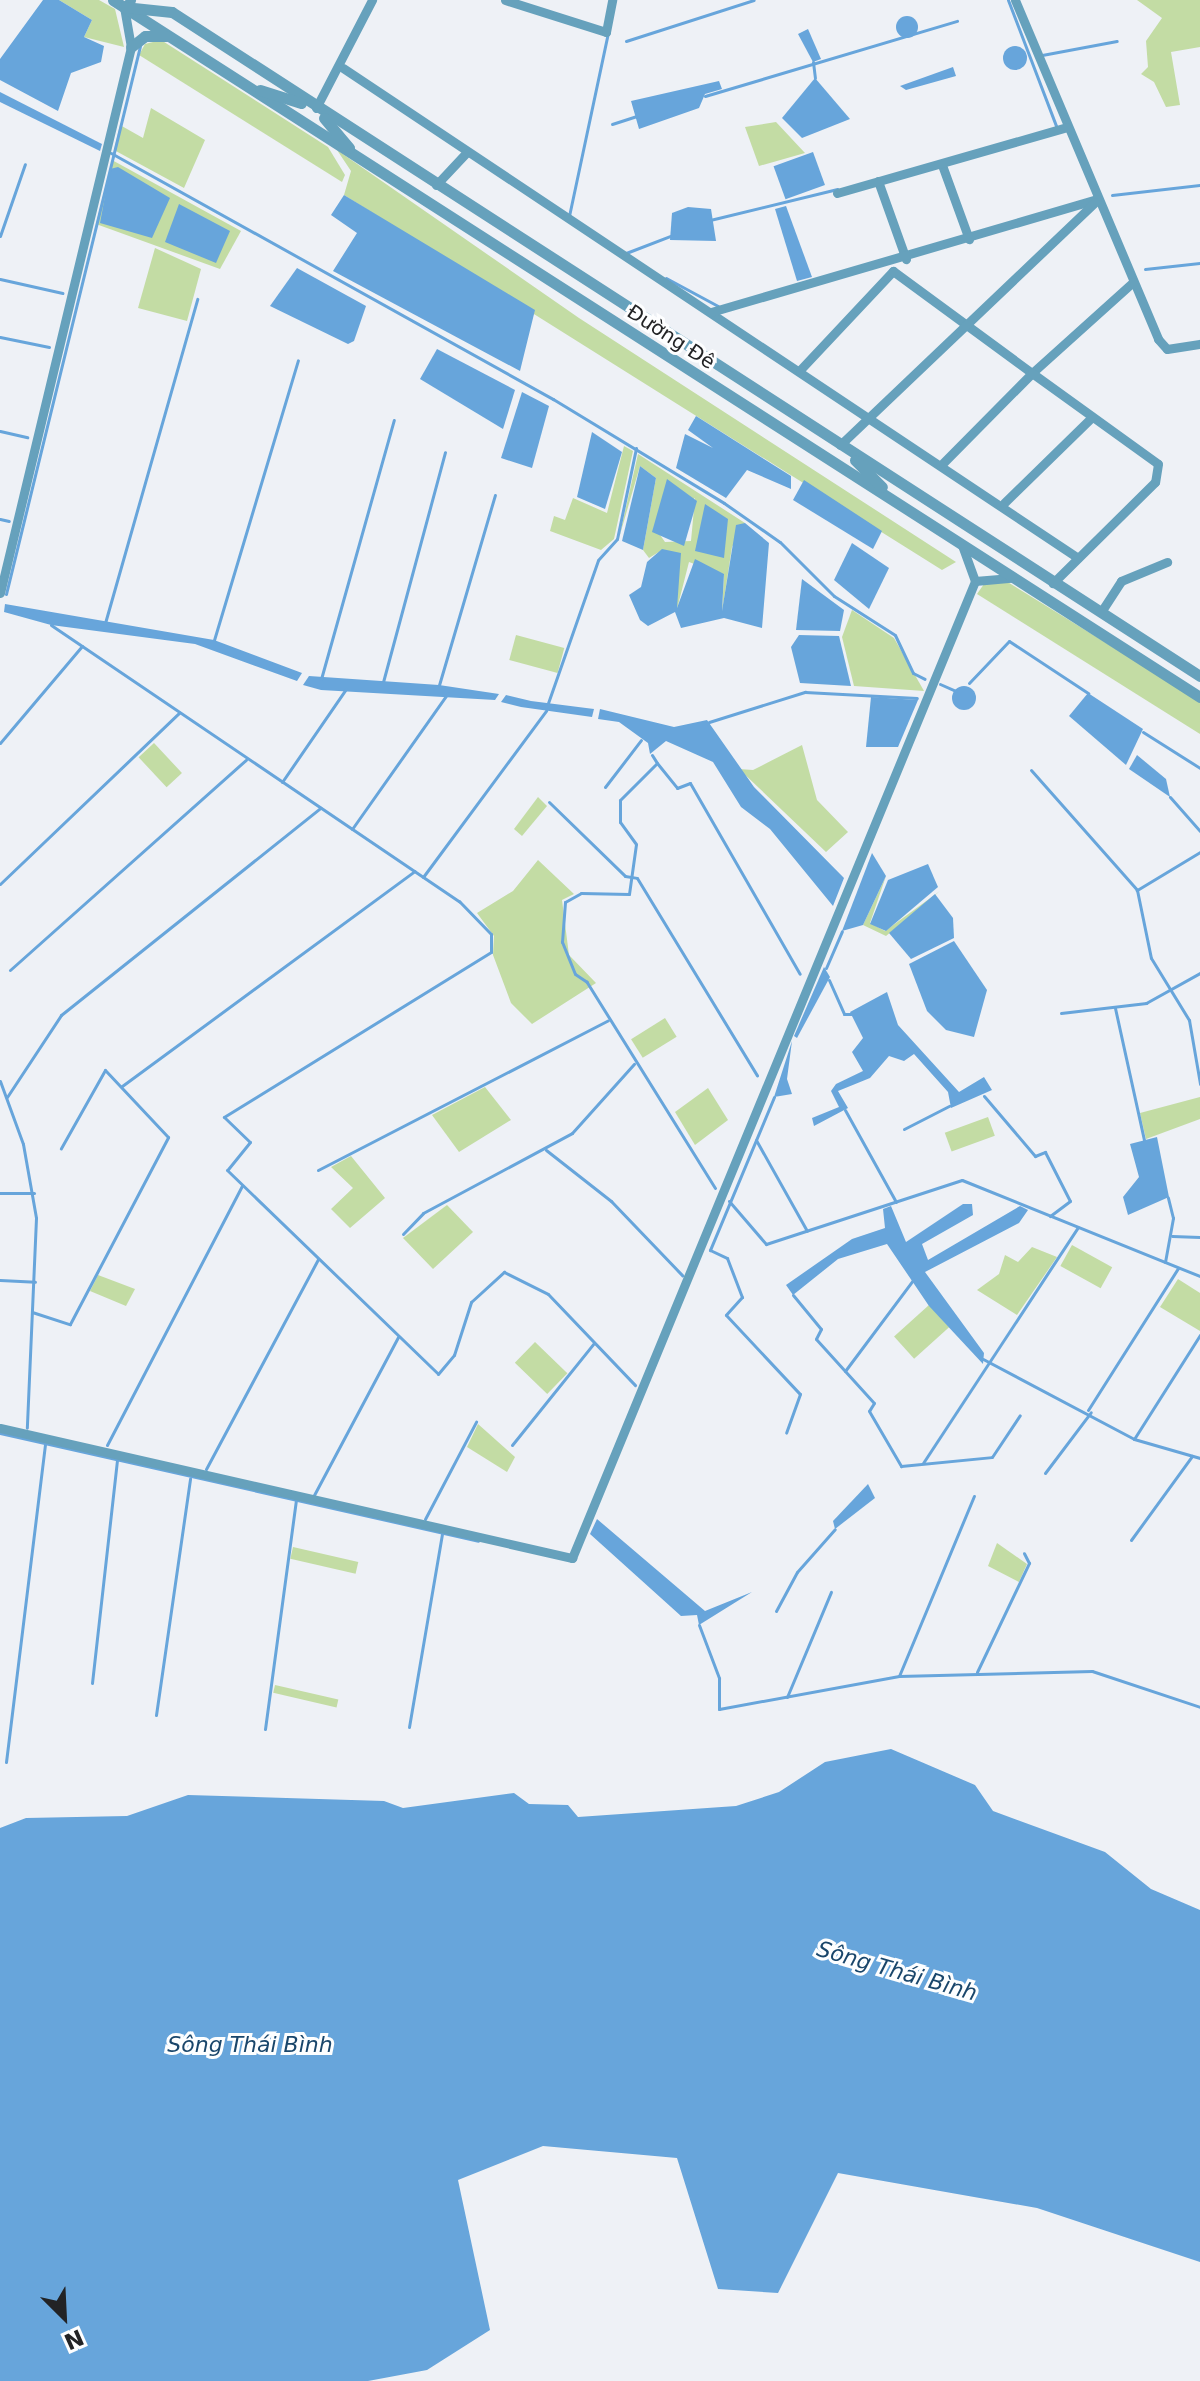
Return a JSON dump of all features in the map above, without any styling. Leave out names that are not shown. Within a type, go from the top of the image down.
[{"type":"street","points":[[163,0],[172,12]]},
{"type":"street","points":[[316,108],[343,68],[372,0]]},
{"type":"street","points":[[505,0],[526,3],[606,32],[612,0]]},
{"type":"street","points":[[1015,0],[1162,346],[1200,344]]},
{"type":"street","points":[[0,593],[131,47],[123,2]]},
{"type":"street","name":"Đường Đê","points":[[123,2],[172,12],[316,108],[1200,676]]},
{"type":"street","name":"Đường Đê","points":[[123,2],[167,36],[1200,697]]},
{"type":"street","points":[[131,47],[145,36],[167,36]]},
{"type":"street","points":[[343,68],[466,153],[1004,503],[1078,558]]},
{"type":"street","points":[[244,85],[316,108],[356,156]]},
{"type":"street","points":[[837,193],[1067,127]]},
{"type":"street","points":[[436,185],[466,153]]},
{"type":"street","points":[[942,165],[969,239]]},
{"type":"street","points":[[878,181],[906,259]]},
{"type":"street","points":[[711,312],[892,267],[906,259],[1097,199]]},
{"type":"street","points":[[897,503],[840,445],[968,328],[1097,199]]},
{"type":"street","points":[[892,267],[968,328],[1152,457],[1160,472],[1053,583]]},
{"type":"street","points":[[800,370],[892,267]]},
{"type":"street","points":[[943,463],[1032,373],[1133,282]]},
{"type":"street","points":[[1004,503],[1092,417]]},
{"type":"street","points":[[0,1428],[572,1558],[975,581],[960,542]]},
{"type":"street","points":[[1101,612],[1121,581],[1167,562]]},
{"type":"street","points":[[975,581],[1016,579]]},
{"type":"green space","points":[[59,0],[99,0],[115,9],[124,47],[84,37],[92,20]]},
{"type":"green space","points":[[1137,0],[1200,0],[1200,47],[1171,52],[1180,105],[1166,107],[1154,82],[1141,74],[1148,67],[1146,41],[1162,18]]},
{"type":"green space","points":[[161,40],[328,147],[345,175],[342,182],[139,55],[145,44]]},
{"type":"green space","points":[[151,108],[205,140],[184,188],[114,150],[120,125],[143,138]]},
{"type":"green space","points":[[776,122],[805,153],[759,166],[745,127]]},
{"type":"green space","points":[[337,150],[579,318],[956,562],[942,570],[344,195],[351,171]]},
{"type":"green space","points":[[112,160],[241,231],[220,269],[96,224]]},
{"type":"green space","points":[[155,248],[201,269],[187,321],[138,308]]},
{"type":"green space","points":[[624,446],[633,451],[614,539],[601,550],[550,531],[554,516],[565,520],[573,498],[607,513]]},
{"type":"green space","points":[[638,454],[745,523],[732,547],[722,612],[724,575],[689,562],[677,609],[662,550],[649,558],[643,550],[656,478],[640,466],[619,538]],"holes":[[[695,498],[691,541],[665,542],[658,532]]]},
{"type":"green space","points":[[1006,581],[1200,701],[1200,734],[977,594],[984,584]]},
{"type":"green space","points":[[852,610],[894,638],[924,691],[854,686],[842,637]]},
{"type":"green space","points":[[516,635],[564,648],[558,673],[509,660]]},
{"type":"green space","points":[[154,743],[182,773],[167,787],[139,757]]},
{"type":"green space","points":[[802,745],[817,800],[848,832],[826,852],[739,769],[753,770]]},
{"type":"green space","points":[[538,797],[547,806],[522,836],[514,829]]},
{"type":"green space","points":[[538,860],[574,894],[562,900],[569,955],[596,983],[532,1024],[511,1003],[493,955],[494,936],[477,913],[513,891]]},
{"type":"green space","points":[[886,876],[870,923],[885,931],[940,891],[886,936],[863,925]]},
{"type":"green space","points":[[665,1018],[677,1037],[643,1058],[631,1039]]},
{"type":"green space","points":[[485,1087],[511,1120],[459,1152],[432,1115]]},
{"type":"green space","points":[[708,1088],[728,1120],[695,1145],[675,1112]]},
{"type":"green space","points":[[1200,1097],[1200,1119],[1146,1139],[1140,1113]]},
{"type":"green space","points":[[988,1117],[995,1136],[952,1152],[945,1133]]},
{"type":"green space","points":[[351,1156],[385,1198],[350,1228],[331,1209],[353,1188],[331,1167]]},
{"type":"green space","points":[[447,1205],[473,1232],[433,1269],[403,1238]]},
{"type":"green space","points":[[1072,1245],[1112,1267],[1101,1288],[1060,1266]]},
{"type":"green space","points":[[1032,1247],[1057,1257],[1017,1315],[977,1290],[999,1274],[1005,1255],[1018,1262]]},
{"type":"green space","points":[[98,1275],[135,1289],[126,1306],[90,1291]]},
{"type":"green space","points":[[1178,1279],[1200,1293],[1200,1331],[1160,1307]]},
{"type":"green space","points":[[929,1305],[949,1327],[914,1359],[894,1336]]},
{"type":"green space","points":[[535,1342],[567,1373],[547,1394],[515,1363]]},
{"type":"green space","points":[[478,1424],[515,1457],[507,1472],[467,1447]]},
{"type":"green space","points":[[997,1543],[1027,1564],[1019,1582],[988,1566]]},
{"type":"green space","points":[[293,1547],[358,1562],[356,1574],[290,1559]]},
{"type":"green space","points":[[275,1685],[338,1700],[337,1707],[273,1693]]},
{"type":"water","points":[[43,0],[59,0],[92,20],[84,37],[104,46],[101,62],[71,73],[58,111],[0,80],[0,59]]},
{"type":"water","points":[[907,16],[915,19],[918,27],[915,35],[907,38],[899,35],[896,27],[899,19]]},
{"type":"water","points":[[808,29],[821,59],[813,62],[798,34]]},
{"type":"water","points":[[1015,46],[1024,49],[1027,58],[1024,67],[1015,70],[1006,67],[1003,58],[1006,49]]},
{"type":"water","points":[[953,67],[956,76],[906,90],[900,86]]},
{"type":"water","points":[[815,78],[850,119],[802,138],[782,118]]},
{"type":"water","points":[[719,81],[722,89],[705,94],[699,108],[639,129],[631,101]]},
{"type":"water","points":[[0,92],[102,144],[100,151],[0,102]]},
{"type":"water","points":[[813,152],[825,185],[786,199],[774,166]]},
{"type":"water","points":[[118,167],[170,198],[152,238],[100,223],[110,169]]},
{"type":"water","points":[[344,195],[535,310],[520,371],[333,271],[357,233],[331,215]]},
{"type":"water","points":[[179,204],[230,231],[216,263],[165,242]]},
{"type":"water","points":[[786,206],[812,277],[797,281],[775,209]]},
{"type":"water","points":[[688,207],[711,209],[716,241],[670,240],[672,213]]},
{"type":"water","points":[[297,268],[366,306],[354,341],[348,344],[270,306]]},
{"type":"water","points":[[437,349],[515,390],[503,429],[420,379]]},
{"type":"water","points":[[522,392],[549,406],[532,468],[501,458]]},
{"type":"water","points":[[696,416],[791,476],[791,489],[747,470],[726,498],[676,468],[685,434],[713,448],[688,430]]},
{"type":"water","points":[[592,432],[622,452],[605,509],[577,497]]},
{"type":"water","points":[[640,466],[656,478],[643,550],[622,541]]},
{"type":"water","points":[[667,479],[697,501],[684,546],[652,532]]},
{"type":"water","points":[[804,480],[882,531],[873,549],[793,500]]},
{"type":"water","points":[[705,504],[728,519],[724,558],[695,551]]},
{"type":"water","points":[[745,523],[769,543],[762,628],[724,618],[681,628],[675,612],[648,626],[640,620],[629,595],[641,587],[647,562],[662,549],[681,553],[677,608],[695,559],[724,574],[722,611],[736,525]]},
{"type":"water","points":[[852,543],[889,568],[869,609],[834,580]]},
{"type":"water","points":[[802,579],[844,610],[840,631],[796,630]]},
{"type":"water","points":[[5,604],[214,640],[302,673],[297,681],[195,644],[51,625],[4,612]]},
{"type":"water","points":[[799,635],[839,636],[851,686],[800,683],[791,647]]},
{"type":"water","points":[[309,676],[439,685],[499,694],[495,700],[321,690],[303,685]]},
{"type":"water","points":[[964,686],[975,693],[976,698],[969,709],[964,710],[953,703],[952,698],[959,687]]},
{"type":"water","points":[[1088,693],[1143,729],[1126,765],[1069,716]]},
{"type":"water","points":[[506,695],[594,709],[592,717],[521,707],[501,702]]},
{"type":"water","points":[[871,697],[918,700],[898,747],[866,747]]},
{"type":"water","points":[[600,709],[674,727],[707,720],[754,787],[844,878],[833,906],[770,829],[741,807],[713,762],[666,741],[650,754],[648,743],[619,722],[598,719]]},
{"type":"water","points":[[1137,755],[1166,779],[1170,797],[1129,769]]},
{"type":"water","points":[[872,853],[886,876],[863,925],[842,931]]},
{"type":"water","points":[[928,864],[938,887],[886,931],[870,924],[888,880]]},
{"type":"water","points":[[935,894],[953,918],[954,938],[911,959],[889,933]]},
{"type":"water","points":[[954,941],[987,990],[974,1037],[946,1030],[927,1011],[909,964]]},
{"type":"water","points":[[824,967],[830,977],[797,1038],[794,1036]]},
{"type":"water","points":[[887,992],[898,1025],[959,1092],[984,1077],[992,1090],[951,1108],[948,1092],[914,1054],[904,1061],[889,1056],[870,1078],[838,1091],[848,1108],[814,1126],[812,1118],[839,1107],[831,1091],[836,1084],[863,1071],[852,1052],[863,1038],[850,1012]]},
{"type":"water","points":[[792,1041],[787,1079],[792,1094],[774,1097]]},
{"type":"water","points":[[1157,1137],[1169,1197],[1128,1215],[1123,1197],[1139,1177],[1130,1144]]},
{"type":"water","points":[[963,1204],[972,1204],[973,1215],[922,1244],[928,1260],[1020,1206],[1028,1210],[1019,1223],[925,1272],[984,1353],[983,1364],[929,1306],[887,1244],[838,1259],[793,1295],[786,1285],[852,1239],[885,1228],[883,1209],[891,1206],[906,1242]]},
{"type":"water","points":[[868,1484],[875,1498],[835,1529],[833,1521]]},
{"type":"water","points":[[597,1519],[705,1611],[752,1592],[699,1625],[697,1615],[681,1616],[590,1534]]},
{"type":"water","name":"Sông Thái Bình","points":[[891,1749],[975,1785],[993,1811],[1105,1852],[1151,1889],[1200,1910],[1200,2262],[1037,2208],[838,2173],[778,2293],[718,2289],[677,2158],[543,2146],[458,2180],[490,2330],[427,2370],[368,2381],[0,2381],[0,1828],[26,1818],[127,1816],[188,1795],[384,1801],[403,1808],[514,1793],[529,1804],[568,1805],[578,1817],[736,1806],[779,1792],[825,1762]]},
{"type":"waterway","points":[[626,41],[754,0]]},
{"type":"waterway","points":[[1008,0],[1056,126]]},
{"type":"waterway","points":[[705,96],[957,21]]},
{"type":"waterway","points":[[569,216],[608,32]]},
{"type":"waterway","points":[[1042,55],[1117,41]]},
{"type":"waterway","points":[[6,594],[140,46]]},
{"type":"waterway","points":[[813,62],[815,78]]},
{"type":"waterway","points":[[612,124],[637,116]]},
{"type":"waterway","points":[[111,153],[553,399],[724,503],[780,542],[834,596],[895,635],[913,673],[925,679]]},
{"type":"waterway","points":[[0,236],[25,164]]},
{"type":"waterway","points":[[1112,195],[1200,185]]},
{"type":"waterway","points":[[710,220],[837,189]]},
{"type":"waterway","points":[[626,253],[670,236]]},
{"type":"waterway","points":[[1145,269],[1200,263]]},
{"type":"waterway","points":[[666,278],[718,306]]},
{"type":"waterway","points":[[0,279],[62,293]]},
{"type":"waterway","points":[[105,623],[197,299]]},
{"type":"waterway","points":[[0,337],[49,347]]},
{"type":"waterway","points":[[214,640],[298,360]]},
{"type":"waterway","points":[[321,679],[394,420]]},
{"type":"waterway","points":[[0,431],[27,437]]},
{"type":"waterway","points":[[548,703],[598,560],[617,539],[636,448]]},
{"type":"waterway","points":[[383,682],[445,452]]},
{"type":"waterway","points":[[439,685],[495,495]]},
{"type":"waterway","points":[[0,519],[9,521]]},
{"type":"waterway","points":[[51,625],[459,901],[491,934],[491,952],[224,1117],[250,1142],[227,1170],[438,1374],[454,1355],[471,1302],[504,1272],[548,1294],[635,1385]]},
{"type":"waterway","points":[[969,683],[1009,641],[1088,693]]},
{"type":"waterway","points":[[0,743],[82,646]]},
{"type":"waterway","points":[[940,684],[956,691]]},
{"type":"waterway","points":[[282,782],[346,689]]},
{"type":"waterway","points":[[709,722],[805,692],[917,698]]},
{"type":"waterway","points":[[352,829],[448,693]]},
{"type":"waterway","points":[[423,877],[546,711]]},
{"type":"waterway","points":[[0,884],[179,713]]},
{"type":"waterway","points":[[1143,732],[1200,768]]},
{"type":"waterway","points":[[605,787],[641,740]]},
{"type":"waterway","points":[[652,755],[657,763]]},
{"type":"waterway","points":[[10,970],[246,760]]},
{"type":"waterway","points":[[715,1188],[587,982],[575,974],[562,942],[565,902],[581,893],[629,894],[636,844],[620,822],[620,800],[657,763],[677,788],[690,783],[800,974]]},
{"type":"waterway","points":[[1031,770],[1137,890]]},
{"type":"waterway","points":[[1170,797],[1200,831]]},
{"type":"waterway","points":[[549,802],[625,876],[637,878],[757,1075]]},
{"type":"waterway","points":[[7,1097],[61,1015],[320,808]]},
{"type":"waterway","points":[[1200,852],[1137,890],[1151,958],[1189,1020],[1200,1084]]},
{"type":"waterway","points":[[122,1086],[415,871]]},
{"type":"waterway","points":[[826,968],[842,931]]},
{"type":"waterway","points":[[1061,1013],[1146,1003],[1200,973]]},
{"type":"waterway","points":[[829,980],[844,1014],[851,1014]]},
{"type":"waterway","points":[[1115,1008],[1144,1140]]},
{"type":"waterway","points":[[318,1170],[608,1020]]},
{"type":"waterway","points":[[403,1234],[423,1213],[572,1133],[634,1064]]},
{"type":"waterway","points":[[32,1312],[70,1324],[168,1137],[105,1070],[61,1148]]},
{"type":"waterway","points":[[0,1081],[23,1144],[36,1218],[27,1428]]},
{"type":"waterway","points":[[984,1096],[1035,1156],[1045,1152],[1070,1201],[1050,1216]]},
{"type":"waterway","points":[[774,1097],[710,1250],[727,1258],[742,1297],[726,1315],[800,1394],[786,1433]]},
{"type":"waterway","points":[[904,1129],[949,1106]]},
{"type":"waterway","points":[[845,1110],[896,1202]]},
{"type":"waterway","points":[[756,1140],[807,1231]]},
{"type":"waterway","points":[[546,1150],[611,1201],[682,1275]]},
{"type":"waterway","points":[[729,1201],[766,1244],[962,1180],[1200,1276]]},
{"type":"waterway","points":[[107,1445],[242,1186]]},
{"type":"waterway","points":[[0,1193],[34,1193]]},
{"type":"waterway","points":[[1165,1262],[1173,1218],[1168,1198]]},
{"type":"waterway","points":[[923,1463],[1078,1227]]},
{"type":"waterway","points":[[1172,1236],[1200,1237]]},
{"type":"waterway","points":[[206,1469],[318,1259]]},
{"type":"waterway","points":[[1088,1410],[1178,1268]]},
{"type":"waterway","points":[[0,1280],[35,1282]]},
{"type":"waterway","points":[[845,1371],[913,1280]]},
{"type":"waterway","points":[[793,1295],[821,1329],[816,1339],[874,1403],[869,1411],[901,1466],[992,1457],[1020,1415]]},
{"type":"waterway","points":[[1134,1439],[1200,1335]]},
{"type":"waterway","points":[[314,1495],[398,1337]]},
{"type":"waterway","points":[[512,1445],[594,1343]]},
{"type":"waterway","points":[[983,1359],[1134,1439],[1200,1458]]},
{"type":"waterway","points":[[1045,1473],[1091,1412]]},
{"type":"waterway","points":[[425,1519],[476,1422]]},
{"type":"waterway","points":[[0,1433],[478,1541]]},
{"type":"waterway","points":[[6,1762],[45,1444]]},
{"type":"waterway","points":[[1131,1540],[1192,1456]]},
{"type":"waterway","points":[[92,1683],[117,1460]]},
{"type":"waterway","points":[[156,1715],[190,1478]]},
{"type":"waterway","points":[[899,1676],[974,1496]]},
{"type":"waterway","points":[[265,1729],[296,1501]]},
{"type":"waterway","points":[[776,1611],[797,1572],[835,1529]]},
{"type":"waterway","points":[[409,1727],[442,1533]]},
{"type":"waterway","points":[[977,1672],[1029,1563],[1024,1553]]},
{"type":"waterway","points":[[787,1697],[831,1592]]},
{"type":"waterway","points":[[699,1625],[719,1678],[719,1709],[899,1676],[1092,1671],[1200,1707]]}]
